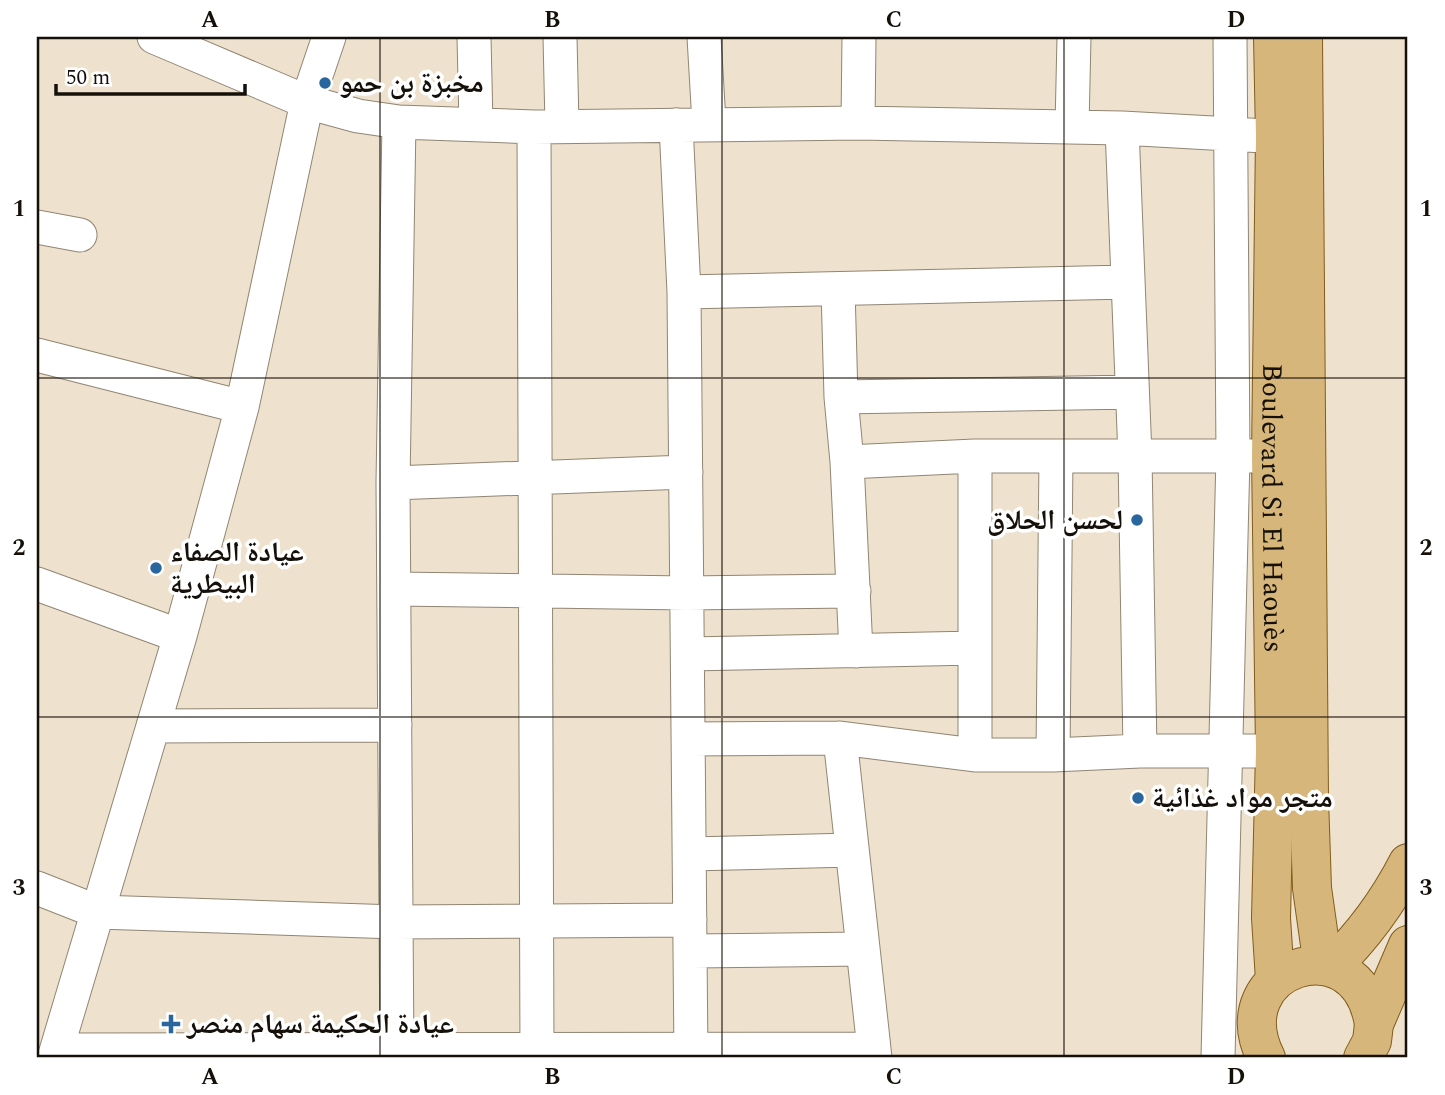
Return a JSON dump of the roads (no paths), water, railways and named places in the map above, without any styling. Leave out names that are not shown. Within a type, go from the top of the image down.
[{"type":"main road","name":"Boulevard Si El Haouès","points":[[1273,37],[1289,137],[1312,888],[1327,967]]},
{"type":"main road","name":"Boulevard Si El Haouès","points":[[1275,980],[1271,918],[1275,751],[1271,456],[1289,137],[1303,37]]},
{"type":"main road","points":[[1327,967],[1380,911],[1395,890],[1408,863]]},
{"type":"main road","points":[[1368,1041],[1408,945]]},
{"type":"main road","points":[[1266,1058],[1258,1042],[1256,1017],[1265,993],[1275,980],[1306,966],[1327,967],[1348,976],[1362,989],[1371,1006],[1368,1041]]},
{"type":"street","points":[[154,37],[307,102],[358,116],[399,122],[548,126],[858,123],[1122,128],[1289,137]]},
{"type":"street","points":[[328,37],[307,102],[242,407],[180,636],[56,1054],[874,1053],[840,738]]},
{"type":"street","points":[[474,37],[476,124]]},
{"type":"street","points":[[537,1054],[536,476],[548,126],[560,37]]},
{"type":"street","points":[[704,37],[709,123]]},
{"type":"street","points":[[858,123],[859,37]]},
{"type":"street","points":[[1072,127],[1074,37]]},
{"type":"street","points":[[1218,1058],[1233,457],[1230,37]]},
{"type":"street","points":[[397,1054],[393,483],[399,122]]},
{"type":"street","points":[[676,125],[684,292],[691,1054]]},
{"type":"street","points":[[1122,128],[1135,456],[1140,751]]},
{"type":"street","points":[[37,227],[80,235]]},
{"type":"street","points":[[684,292],[1128,282]]},
{"type":"street","points":[[838,289],[841,397],[847,462],[856,651]]},
{"type":"street","points":[[37,355],[242,407]]},
{"type":"street","points":[[841,397],[1132,391]]},
{"type":"street","points":[[847,462],[975,456],[1271,456]]},
{"type":"street","points":[[975,456],[975,755]]},
{"type":"street","points":[[1052,755],[1056,456]]},
{"type":"street","points":[[393,483],[686,472]]},
{"type":"street","points":[[37,584],[180,636]]},
{"type":"street","points":[[394,589],[687,593],[853,591]]},
{"type":"street","points":[[688,654],[975,648]]},
{"type":"street","points":[[153,726],[395,725]]},
{"type":"street","points":[[689,739],[840,738],[975,755],[1275,751]]},
{"type":"street","points":[[690,854],[852,850]]},
{"type":"street","points":[[37,888],[98,912],[396,922],[537,920],[690,936],[863,949]]},
{"type":"place","name":"مخبزة بن حمو","points":[[325,83]]},
{"type":"place","name":"لحسن الحلاق","points":[[1137,520]]},
{"type":"place","name":"عيادة الصفاء البيطرية","points":[[156,568]]},
{"type":"place","name":"متجر مواد غذائية","points":[[1138,798]]},
{"type":"place","name":"عيادة الحكيمة سهام منصر","points":[[171,1024]]}]
